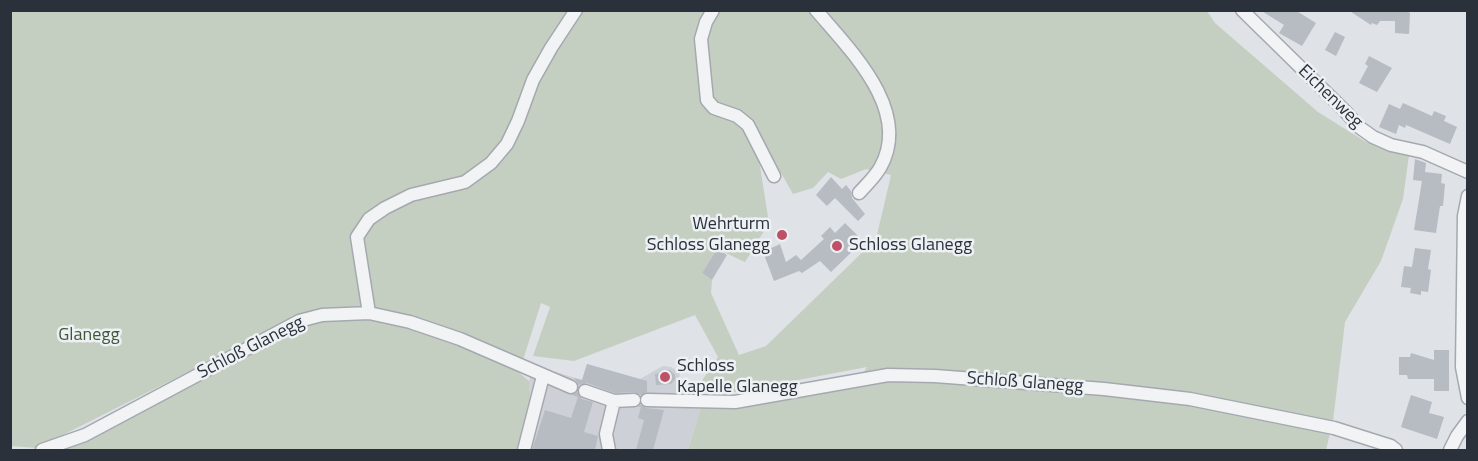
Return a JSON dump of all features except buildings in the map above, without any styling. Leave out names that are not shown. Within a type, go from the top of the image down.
[{"type":"street","points":[[369,313],[357,237],[369,219],[411,195],[465,182],[491,163],[507,144],[533,80],[576,10]]},
{"type":"street","points":[[713,10],[706,22],[701,39],[707,100],[714,108],[737,116],[748,125],[774,176]]},
{"type":"street","points":[[816,10],[877,86],[887,113],[889,139],[881,166],[859,193]]},
{"type":"street","name":"Eichenweg","points":[[1242,10],[1346,111],[1359,127],[1373,137],[1391,145],[1424,152],[1467,172]]},
{"type":"street","points":[[1467,196],[1464,216],[1462,367],[1467,398]]},
{"type":"street","name":"Schloß Glanegg","points":[[42,450],[85,435],[299,321],[322,315],[369,313],[410,322],[460,339],[571,387]]},
{"type":"street","name":"Schloß Glanegg","points":[[648,400],[735,402],[888,375],[935,376],[1104,389],[1191,399],[1334,428],[1391,446],[1396,450]]},
{"type":"street","points":[[524,450],[543,376]]},
{"type":"street","points":[[585,391],[614,401],[634,400]]},
{"type":"street","points":[[609,450],[606,434],[614,401]]},
{"type":"street","points":[[1450,450],[1467,421]]},
{"type":"shaded area","points":[[587,364],[640,379],[663,366],[671,367],[680,373],[677,395],[703,395],[688,450],[519,450],[531,407],[529,381],[533,365],[582,380]]},
{"type":"green space","name":"Glanegg","points":[[10,11],[1207,11],[1215,23],[1318,112],[1366,142],[1409,155],[1403,199],[1381,261],[1345,322],[1333,421],[1326,450],[688,450],[701,407],[735,407],[855,387],[867,367],[729,393],[695,391],[718,357],[695,315],[574,361],[533,356],[550,307],[541,303],[523,360],[483,342],[420,320],[297,317],[37,448],[11,446]],"holes":[[[768,150],[793,194],[813,188],[828,172],[841,179],[866,169],[891,175],[876,239],[766,346],[739,355],[711,293],[712,280],[702,273],[717,249],[745,262],[769,223],[759,160]]]},
{"type":"green space","points":[[331,319],[376,320],[421,331],[506,362],[529,381],[531,407],[519,450],[59,450],[298,326]]},
{"type":"place","name":"Wehrturm Schloss Glanegg","points":[[782,235]]},
{"type":"place","name":"Schloss Glanegg","points":[[837,246]]},
{"type":"place","name":"Schloss Kapelle Glanegg","points":[[665,377]]}]
